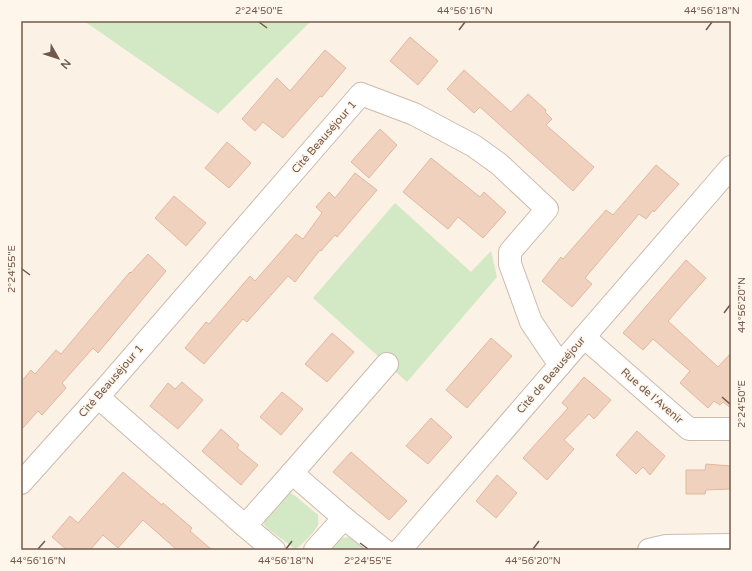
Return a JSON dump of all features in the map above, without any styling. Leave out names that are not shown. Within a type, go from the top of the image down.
[{"type":"street","name":"Cité Beauséjour 1","points":[[21,483],[98,397],[361,94],[414,114],[474,146],[499,164],[547,208],[510,252],[510,264],[531,322],[560,365]]},
{"type":"street","name":"Cité de Beauséjour","points":[[400,550],[731,166]]},
{"type":"street","name":"Rue de l'Avenir","points":[[584,337],[689,428],[731,429]]},
{"type":"street","points":[[245,526],[387,364]]},
{"type":"street","points":[[98,397],[274,550]]},
{"type":"street","points":[[292,473],[384,550]]},
{"type":"street","points":[[315,550],[344,518]]},
{"type":"street","points":[[649,550],[666,546],[731,545]]},
{"type":"green space","points":[[84,21],[311,21],[218,114]]},
{"type":"green space","points":[[395,203],[471,272],[491,251],[497,277],[407,382],[313,298]]},
{"type":"green space","points":[[290,493],[318,515],[318,524],[316,528],[301,545],[295,549],[267,528],[264,524],[266,518]]},
{"type":"green space","points":[[349,537],[358,543],[364,550],[325,550],[336,539]]},
{"type":"building","points":[[410,37],[438,61],[418,85],[390,61]]},
{"type":"building","points":[[325,50],[346,68],[322,97],[320,96],[283,138],[263,122],[255,131],[242,119],[277,78],[290,91]]},
{"type":"building","points":[[464,70],[511,112],[528,94],[546,110],[545,112],[552,119],[546,125],[594,167],[573,191],[480,107],[474,113],[447,89]]},
{"type":"building","points":[[380,129],[397,145],[369,178],[351,162]]},
{"type":"building","points":[[227,142],[251,163],[229,188],[205,168]]},
{"type":"building","points":[[431,158],[480,197],[484,192],[506,212],[483,238],[458,217],[448,229],[403,192]]},
{"type":"building","points":[[656,165],[679,184],[646,219],[639,214],[585,278],[592,284],[572,307],[542,281],[561,257],[563,259],[606,210],[613,215]]},
{"type":"building","points":[[355,173],[377,190],[337,237],[335,235],[321,251],[320,250],[295,282],[288,276],[247,322],[243,319],[204,364],[185,348],[206,322],[209,324],[250,276],[255,281],[296,234],[303,239],[322,213],[316,207],[329,192],[335,198]]},
{"type":"building","points":[[174,196],[206,223],[186,246],[155,218]]},
{"type":"building","points":[[148,254],[166,271],[98,353],[93,348],[62,383],[66,388],[42,415],[38,411],[21,430],[21,382],[31,370],[35,374],[56,350],[61,354],[130,272],[131,273]]},
{"type":"building","points":[[686,260],[706,278],[668,321],[718,367],[731,353],[731,408],[723,402],[720,405],[714,401],[708,408],[680,383],[690,371],[653,339],[643,350],[623,333]]},
{"type":"building","points":[[332,333],[354,352],[327,382],[305,364]]},
{"type":"building","points":[[491,338],[512,356],[467,408],[446,390]]},
{"type":"building","points":[[584,377],[611,400],[594,419],[589,414],[564,440],[574,449],[547,480],[523,458],[568,408],[562,403]]},
{"type":"building","points":[[182,382],[203,400],[178,429],[150,406],[168,383],[175,389]]},
{"type":"building","points":[[282,392],[303,409],[281,435],[260,417]]},
{"type":"building","points":[[431,418],[452,437],[428,464],[406,446]]},
{"type":"building","points":[[221,429],[239,445],[237,448],[258,465],[241,485],[202,451]]},
{"type":"building","points":[[637,431],[665,456],[650,475],[643,467],[636,474],[616,455]]},
{"type":"building","points":[[351,452],[407,501],[389,520],[333,472]]},
{"type":"building","points":[[706,464],[731,466],[731,489],[706,490],[705,494],[686,494],[686,470],[705,470]]},
{"type":"building","points":[[123,472],[192,528],[190,531],[212,550],[177,550],[143,520],[118,548],[103,535],[90,550],[67,550],[52,537],[70,516],[78,523]]},
{"type":"building","points":[[497,475],[517,493],[496,518],[476,501]]}]
